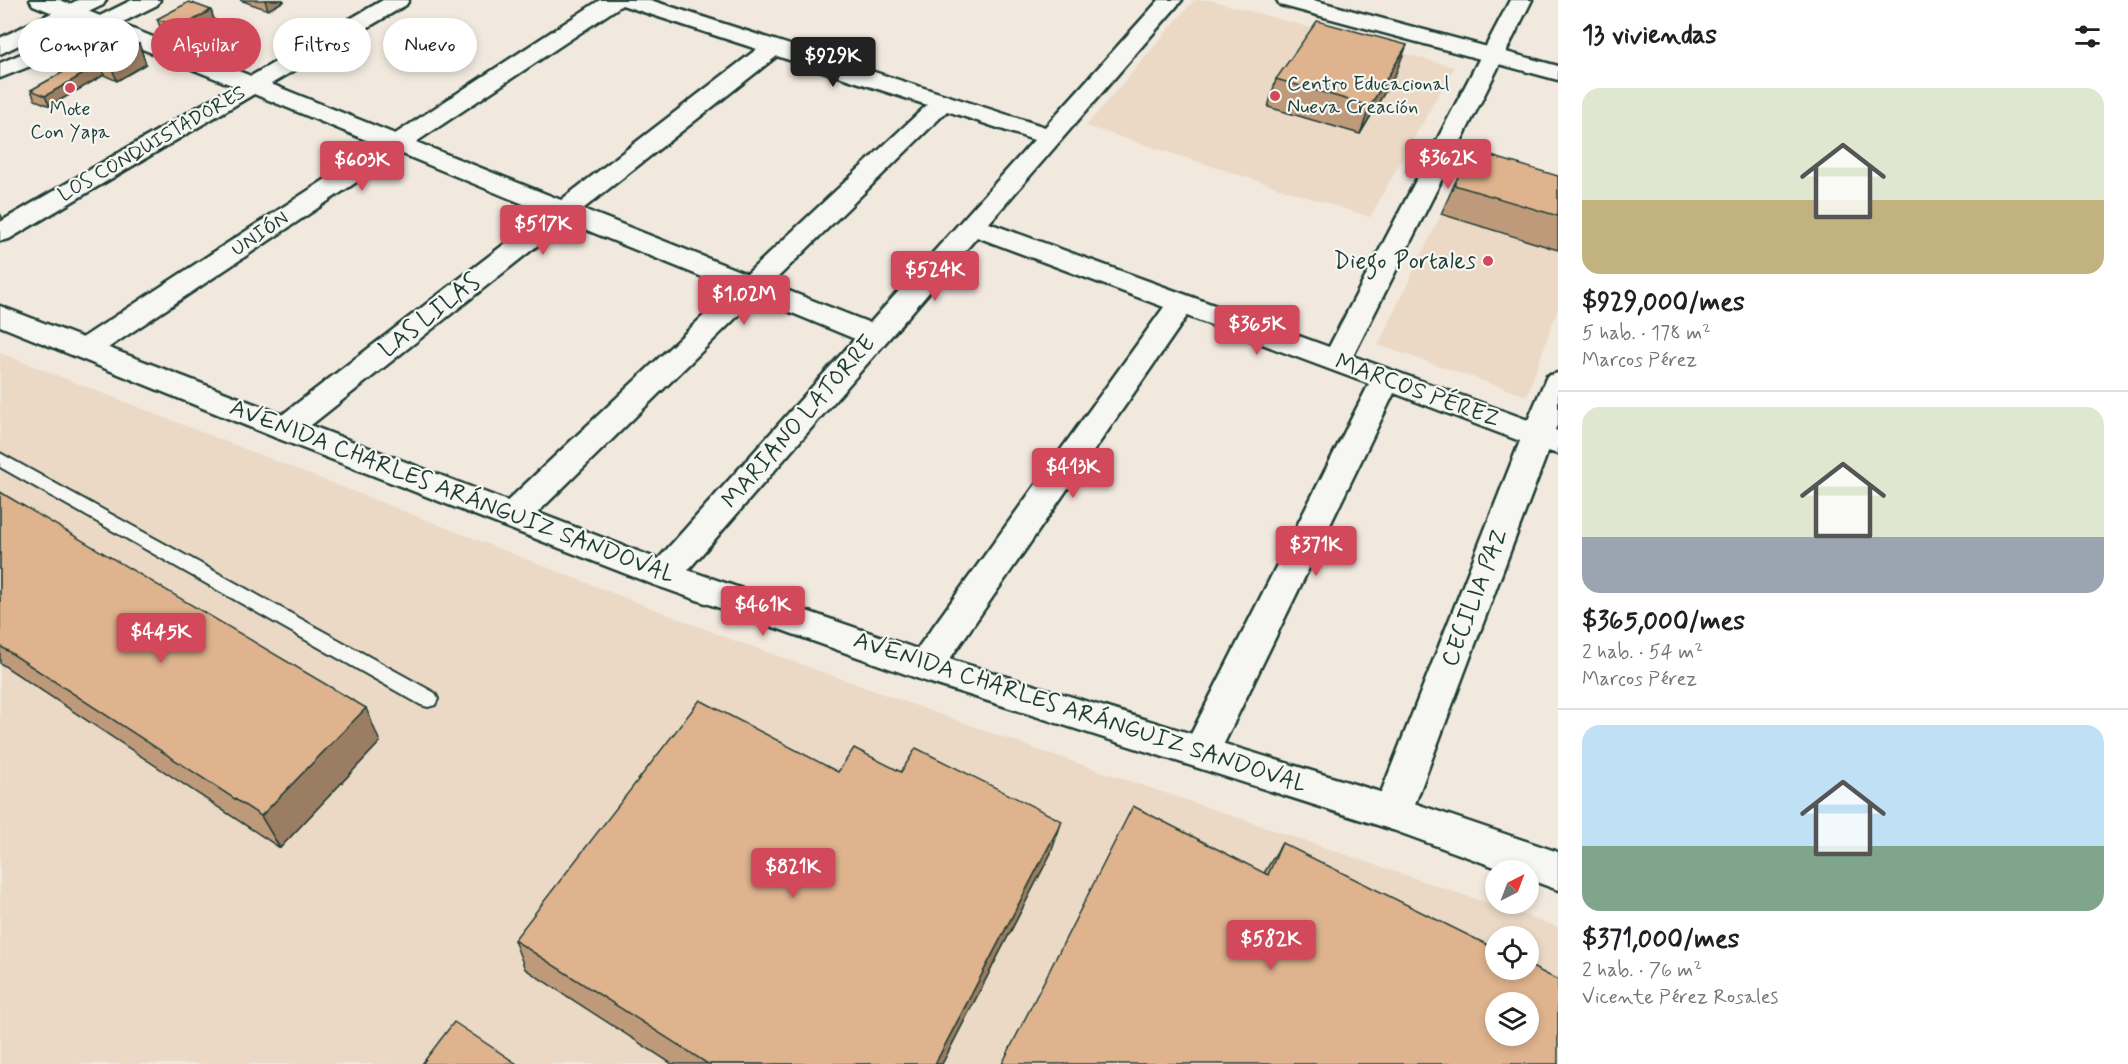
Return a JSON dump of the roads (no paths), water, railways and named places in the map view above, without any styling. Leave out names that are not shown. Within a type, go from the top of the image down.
[{"type":"street","points":[[41,0],[71,12],[98,12],[149,0]]},
{"type":"street","name":"LOS CONQUISTADORES","points":[[0,233],[398,0]]},
{"type":"street","name":"UNIÓN","points":[[86,349],[615,0]]},
{"type":"street","points":[[628,0],[1050,137]]},
{"type":"street","name":"MARIANO LATORRE","points":[[664,575],[1171,0]]},
{"type":"street","points":[[1288,0],[1558,73]]},
{"type":"street","points":[[1336,361],[1521,0]]},
{"type":"street","points":[[0,47],[71,12]]},
{"type":"street","points":[[0,72],[43,53],[98,12]]},
{"type":"street","points":[[98,12],[252,86],[874,336]]},
{"type":"street","name":"LAS LILAS","points":[[285,429],[774,47]]},
{"type":"street","points":[[513,516],[943,102]]},
{"type":"street","name":"MARCOS PÉREZ","points":[[972,226],[1548,439]]},
{"type":"street","points":[[925,666],[1181,303]]},
{"type":"street","name":"AVENIDA CHARLES ARÁNGUIZ SANDOVAL","points":[[0,315],[285,429],[664,575],[925,666],[1393,813],[1558,871]]},
{"type":"street","points":[[1201,752],[1386,379]]},
{"type":"street","name":"CECILIA PAZ","points":[[1393,813],[1548,439],[1558,383]]},
{"type":"lane","points":[[0,459],[428,699]]},
{"type":"place","name":"Mote Con Yapa","points":[[70,88]]},
{"type":"place","name":"Centro Educacional Nueva Creación","points":[[1275,96]]},
{"type":"place","name":"Diego Portales","points":[[1488,261]]}]
